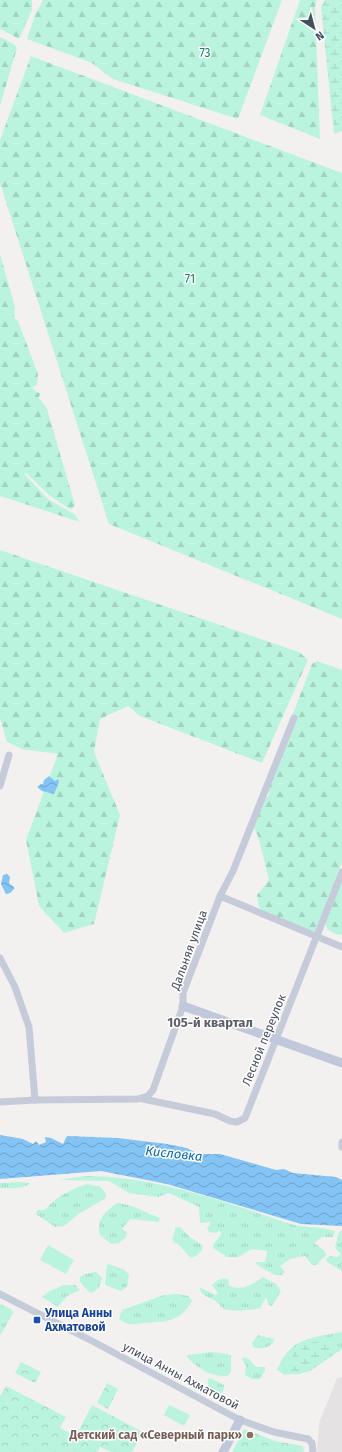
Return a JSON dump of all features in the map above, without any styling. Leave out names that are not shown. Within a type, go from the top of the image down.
[{"type":"street","name":"Дальняя улица","points":[[144,1099],[156,1085],[183,1006],[183,993],[220,896],[233,871],[294,718]]},
{"type":"street","points":[[0,786],[9,754]]},
{"type":"street","name":"Лесной переулок","points":[[144,1099],[215,1114],[230,1122],[242,1120],[248,1112],[342,872]]},
{"type":"street","points":[[220,896],[342,947]]},
{"type":"street","points":[[0,958],[15,988],[29,1027],[35,1100]]},
{"type":"street","points":[[183,1006],[342,1063]]},
{"type":"street","points":[[0,1102],[35,1100],[144,1099]]},
{"type":"street","points":[[342,1142],[342,1147]]},
{"type":"street","name":"улица Анны Ахматовой","points":[[0,1294],[89,1339],[240,1420],[274,1432],[308,1439],[312,1443],[313,1452]]},
{"type":"street","points":[[223,1452],[240,1420]]},
{"type":"shaded area","points":[[342,1377],[342,1452],[317,1452],[319,1423],[337,1378]]},
{"type":"green space","points":[[0,0],[32,0],[32,10],[19,39],[0,29]]},
{"type":"green space","name":"73","points":[[43,0],[282,0],[238,119],[113,79],[92,63],[27,39],[35,15]]},
{"type":"green space","points":[[300,0],[317,0],[315,6],[320,139],[260,115]]},
{"type":"green space","points":[[325,0],[342,0],[342,131],[334,134],[321,7]]},
{"type":"green space","points":[[0,37],[14,44],[17,48],[0,106]]},
{"type":"green space","name":"71","points":[[31,56],[342,173],[342,619],[109,524],[0,183],[0,140]]},
{"type":"green space","points":[[0,254],[15,307],[14,317],[18,321],[38,374],[37,385],[32,387],[36,392],[40,393],[39,398],[47,409],[75,505],[71,510],[49,495],[26,473],[24,474],[48,499],[74,514],[80,522],[0,496]]},
{"type":"green space","points":[[0,550],[299,652],[308,660],[262,763],[140,716],[128,706],[100,719],[94,752],[120,815],[94,924],[64,933],[39,906],[26,840],[58,754],[22,749],[7,742],[0,718]]},
{"type":"green space","points":[[317,661],[342,670],[342,862],[315,931],[306,934],[264,913],[259,907],[257,895],[269,880],[258,836],[252,825],[258,806],[269,795],[268,778],[312,664]]},
{"type":"green space","points":[[342,875],[342,935],[328,930],[325,921]]},
{"type":"green space","points":[[85,1176],[112,1177],[165,1186],[191,1192],[294,1225],[325,1228],[335,1231],[333,1237],[322,1237],[314,1243],[325,1251],[326,1255],[316,1265],[312,1265],[305,1256],[290,1259],[280,1266],[285,1272],[282,1275],[275,1275],[257,1265],[256,1262],[265,1262],[267,1251],[252,1249],[238,1257],[227,1257],[213,1248],[214,1243],[221,1235],[220,1231],[215,1233],[209,1232],[207,1228],[210,1225],[210,1222],[200,1223],[199,1207],[169,1193],[158,1197],[129,1193],[109,1181],[59,1180]]},
{"type":"green space","points":[[0,1183],[30,1183],[20,1188],[0,1188]]},
{"type":"green space","points":[[87,1184],[101,1187],[106,1194],[106,1198],[80,1213],[64,1226],[55,1227],[36,1214],[37,1210],[45,1210],[49,1205],[64,1194]]},
{"type":"green space","points":[[117,1203],[134,1207],[160,1218],[159,1222],[130,1219],[122,1229],[127,1232],[126,1237],[119,1243],[111,1244],[100,1235],[99,1225],[102,1216]]},
{"type":"green space","points":[[180,1227],[190,1237],[203,1246],[199,1254],[196,1256],[191,1258],[178,1244],[174,1242],[172,1238],[175,1228]]},
{"type":"green space","points":[[342,1229],[342,1271],[327,1262],[326,1259],[330,1256],[337,1257],[341,1254],[335,1248],[338,1234]]},
{"type":"green space","points":[[48,1245],[74,1260],[66,1274],[40,1260]]},
{"type":"green space","points":[[109,1264],[125,1270],[129,1275],[127,1287],[121,1291],[105,1284],[107,1265]]},
{"type":"green space","points":[[96,1272],[102,1278],[101,1283],[97,1289],[90,1293],[80,1282],[80,1277],[85,1274]]},
{"type":"green space","points":[[263,1277],[276,1284],[281,1291],[272,1306],[269,1305],[266,1297],[260,1308],[237,1311],[227,1310],[202,1294],[199,1287],[216,1295],[218,1293],[212,1285],[220,1280],[229,1280],[228,1285],[242,1288]]},
{"type":"green space","points":[[64,1285],[75,1285],[80,1290],[67,1296],[58,1307],[42,1297],[50,1291]]},
{"type":"green space","points":[[177,1294],[189,1296],[192,1301],[182,1313],[172,1320],[131,1324],[119,1319],[122,1310],[164,1295]]},
{"type":"green space","points":[[0,1304],[12,1310],[13,1313],[0,1336]]},
{"type":"green space","points":[[342,1332],[342,1349],[310,1371],[285,1375],[277,1370],[282,1359],[295,1345],[312,1338]]},
{"type":"green space","points":[[258,1335],[274,1339],[273,1343],[264,1348],[253,1347],[252,1343]]},
{"type":"green space","points":[[315,1342],[329,1342],[331,1345],[329,1357],[310,1371],[295,1375],[289,1367],[294,1353],[301,1346]]},
{"type":"green space","points":[[212,1352],[231,1356],[231,1372],[227,1376],[215,1375],[205,1371],[195,1365],[187,1357],[188,1355]]},
{"type":"green space","points":[[244,1357],[249,1359],[256,1367],[265,1367],[265,1371],[260,1379],[252,1379],[245,1375],[246,1366],[242,1359]]},
{"type":"green space","points":[[21,1362],[41,1372],[35,1383],[15,1373]]},
{"type":"green space","points":[[210,1378],[224,1385],[223,1392],[221,1394],[212,1391],[209,1387],[208,1379]]},
{"type":"green space","points":[[107,1383],[118,1389],[108,1409],[97,1403]]},
{"type":"green space","points":[[6,1386],[66,1417],[60,1428],[76,1436],[92,1405],[143,1432],[132,1452],[111,1452],[100,1447],[97,1452],[0,1452],[0,1396]]},
{"type":"green space","points":[[169,1405],[190,1415],[184,1426],[164,1415]]},
{"type":"green space","name":"Детский сад «Северный парк»","points":[[244,1429],[275,1441],[303,1446],[304,1452],[232,1452]]},
{"type":"water","points":[[49,776],[55,781],[58,779],[59,782],[54,794],[42,791],[37,787],[43,784],[44,780]]},
{"type":"water","points":[[7,874],[10,877],[9,883],[15,888],[10,893],[6,894],[1,884],[3,875]]},
{"type":"water","name":"Кисловка","points":[[0,1135],[23,1139],[33,1144],[36,1141],[39,1145],[46,1142],[45,1137],[51,1138],[63,1144],[67,1136],[118,1138],[167,1144],[187,1148],[198,1154],[220,1154],[276,1170],[284,1169],[293,1173],[336,1177],[342,1180],[342,1226],[301,1224],[167,1184],[101,1171],[0,1179]]},
{"type":"place","name":"Улица Анны Ахматовой","points":[[37,1320]]},
{"type":"place","name":"Детский сад «Северный парк»","points":[[250,1435]]},
{"type":"district","name":"105-й квартал","points":[[210,1022]]}]
